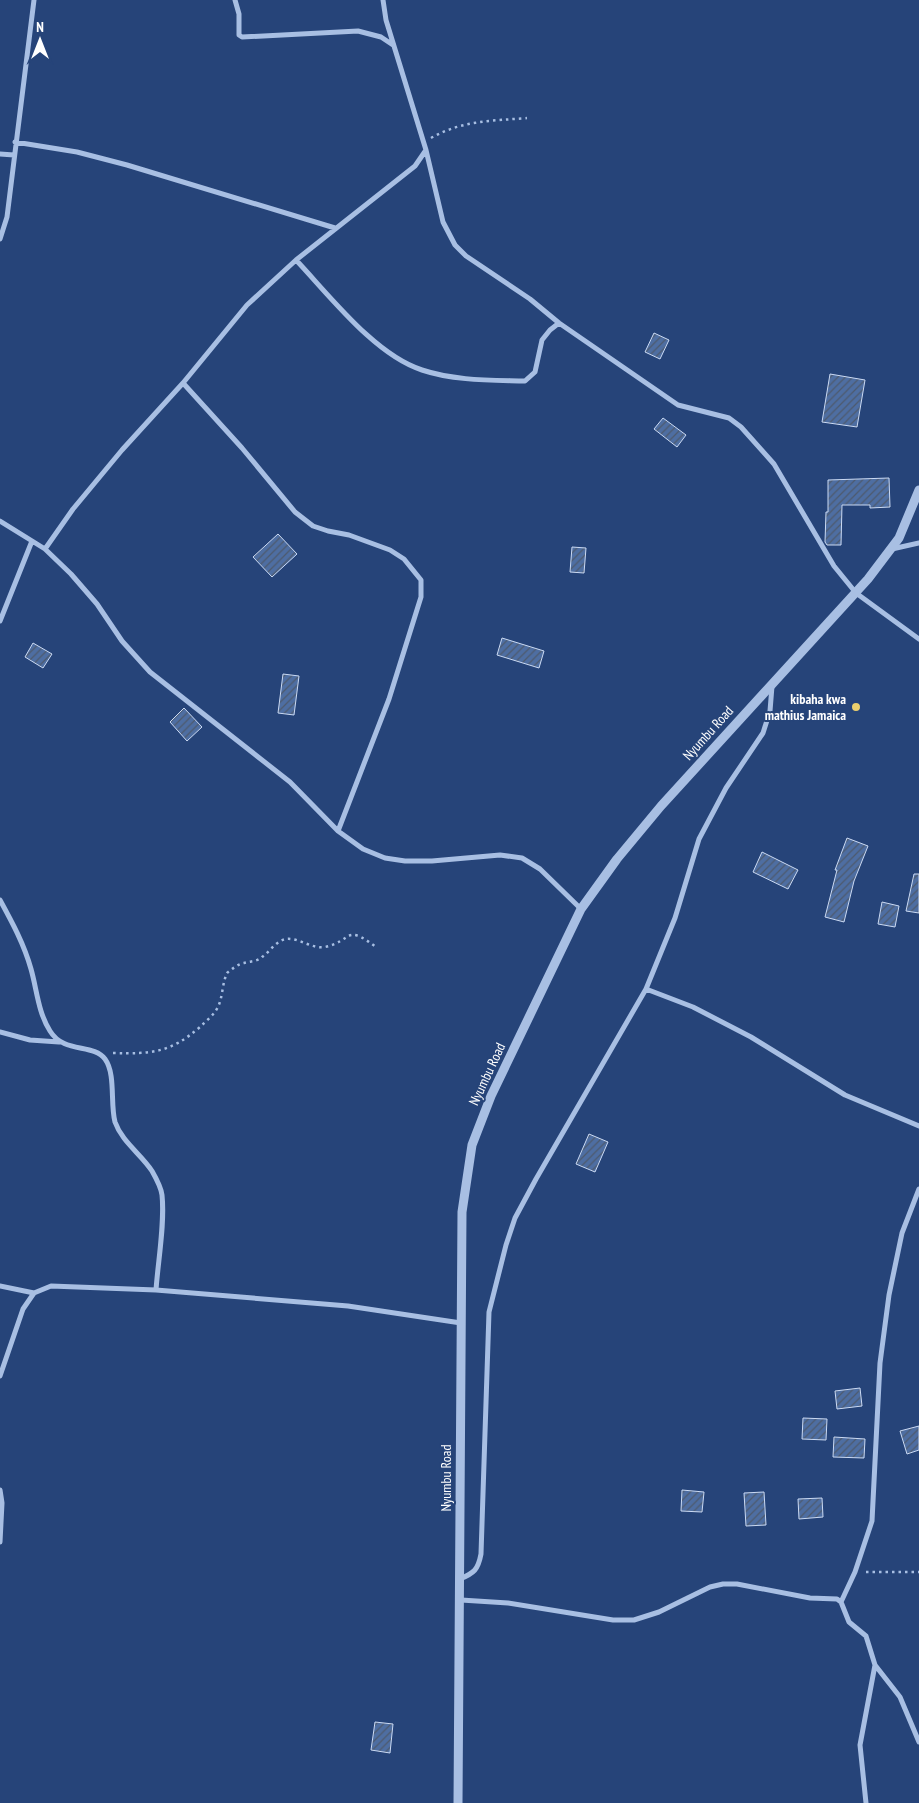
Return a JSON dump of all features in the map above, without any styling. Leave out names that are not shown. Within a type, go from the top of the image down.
[{"type":"street","points":[[0,239],[7,218],[34,0]]},
{"type":"street","points":[[234,0],[239,14],[239,35],[242,37],[358,31],[381,37],[394,46]]},
{"type":"street","points":[[383,0],[386,20],[424,142],[443,222],[455,245],[466,256],[530,299],[559,323],[678,405],[729,418],[741,427],[774,464],[834,566],[856,593],[919,639]]},
{"type":"street","points":[[15,142],[78,152],[335,228]]},
{"type":"street","points":[[45,549],[73,509],[115,458],[183,383],[247,305],[296,260],[415,166],[426,150]]},
{"type":"street","points":[[0,154],[14,154]]},
{"type":"street","points":[[296,260],[371,340],[397,359],[422,370],[471,380],[525,381],[535,372],[542,340],[559,323]]},
{"type":"street","points":[[183,383],[242,448],[295,512],[313,526],[349,535],[390,550],[404,559],[421,580],[421,597],[389,699],[338,831]]},
{"type":"street","name":"Nyumbu Road","points":[[458,1803],[462,1212],[472,1144],[491,1096],[581,909],[661,806],[856,593],[892,549],[919,490]]},
{"type":"street","points":[[0,521],[45,549],[97,604],[122,641],[150,672],[290,782],[338,831],[363,849],[385,858],[405,861],[432,861],[500,854],[522,858],[540,869],[581,909]]},
{"type":"street","points":[[0,621],[32,540]]},
{"type":"street","points":[[892,549],[919,543]]},
{"type":"street","points":[[459,1580],[473,1574],[479,1565],[481,1554],[489,1312],[515,1218],[646,989],[675,918],[699,839],[726,788],[763,733],[770,712],[773,682]]},
{"type":"street","points":[[0,900],[20,939],[31,969],[42,1018],[51,1033],[60,1042]]},
{"type":"street","points":[[646,989],[693,1007],[751,1037],[845,1095],[919,1126]]},
{"type":"street","points":[[0,1032],[30,1040],[60,1042],[72,1047],[99,1053],[108,1065],[116,1122],[124,1138],[151,1170],[162,1193],[156,1290]]},
{"type":"street","points":[[841,1602],[856,1572],[872,1521],[880,1363],[888,1295],[902,1233],[919,1189]]},
{"type":"street","points":[[0,1286],[34,1293]]},
{"type":"street","points":[[0,1376],[23,1309],[34,1293],[51,1286],[156,1290],[348,1306],[461,1323]]},
{"type":"street","points":[[0,1490],[2,1503],[0,1542]]},
{"type":"street","points":[[460,1600],[508,1603],[613,1620],[634,1620],[659,1612],[710,1587],[722,1584],[737,1584],[810,1598],[837,1599],[841,1602],[849,1622],[866,1636],[875,1665],[900,1697],[919,1742]]},
{"type":"street","points":[[866,1803],[860,1745],[875,1665]]},
{"type":"path","points":[[424,142],[444,131],[464,124],[527,118]]},
{"type":"path","points":[[99,1053],[156,1052],[170,1048],[187,1038],[218,1008],[227,973],[242,963],[262,958],[279,942],[290,939],[323,947],[335,943],[347,935],[356,935],[362,936],[376,947]]},
{"type":"path","points":[[856,1572],[919,1572]]},
{"type":"building","points":[[654,333],[669,340],[660,359],[645,352]]},
{"type":"building","points":[[830,374],[865,380],[857,427],[822,422]]},
{"type":"building","points":[[663,418],[686,435],[677,447],[654,429]]},
{"type":"building","points":[[889,478],[890,507],[870,508],[870,505],[842,505],[841,545],[827,545],[825,542],[826,512],[828,512],[828,480]]},
{"type":"building","points":[[278,534],[297,554],[272,577],[253,557]]},
{"type":"building","points":[[572,547],[586,548],[584,573],[570,572]]},
{"type":"building","points":[[502,638],[544,651],[539,668],[497,655]]},
{"type":"building","points":[[33,643],[52,654],[43,668],[25,657]]},
{"type":"building","points":[[283,674],[299,676],[294,715],[278,713]]},
{"type":"building","points":[[184,708],[202,727],[187,741],[170,722]]},
{"type":"building","points":[[847,838],[868,846],[854,881],[844,922],[825,917],[837,870],[835,870]]},
{"type":"building","points":[[762,852],[798,870],[788,889],[753,872]]},
{"type":"building","points":[[914,874],[919,874],[919,913],[906,911]]},
{"type":"building","points":[[882,902],[899,906],[895,927],[878,924]]},
{"type":"building","points":[[589,1134],[608,1142],[595,1172],[576,1164]]},
{"type":"building","points":[[860,1388],[862,1406],[837,1409],[835,1391]]},
{"type":"building","points":[[803,1418],[827,1419],[826,1440],[802,1439]]},
{"type":"building","points":[[919,1426],[919,1450],[907,1454],[900,1431]]},
{"type":"building","points":[[834,1437],[865,1439],[864,1458],[833,1457]]},
{"type":"building","points":[[682,1490],[704,1492],[702,1512],[681,1511]]},
{"type":"building","points":[[764,1492],[766,1525],[746,1526],[744,1493]]},
{"type":"building","points":[[822,1498],[823,1517],[799,1519],[798,1499]]},
{"type":"building","points":[[375,1722],[393,1724],[390,1753],[371,1750]]},
{"type":"place","name":"kibaha kwa mathius Jamaica","points":[[856,707]]}]
